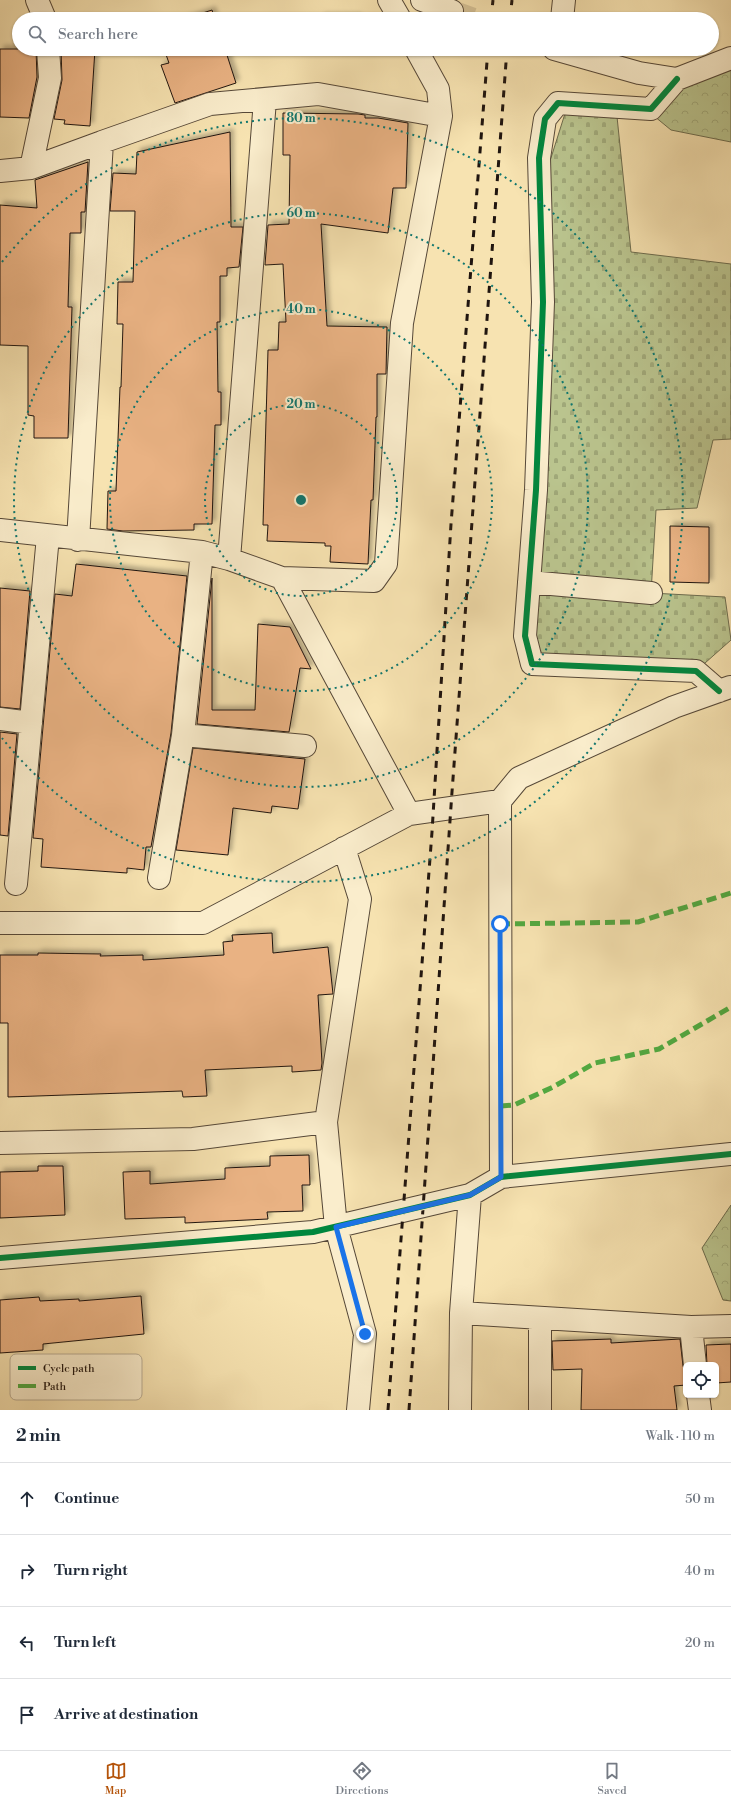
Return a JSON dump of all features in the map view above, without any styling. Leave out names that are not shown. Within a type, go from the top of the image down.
[{"type":"street","points":[[37,0],[42,12]]},
{"type":"street","points":[[389,0],[396,12]]},
{"type":"street","points":[[422,0],[452,11]]},
{"type":"street","points":[[563,12],[564,0]]},
{"type":"street","points":[[31,168],[50,78],[48,56]]},
{"type":"street","points":[[0,530],[78,540],[202,552],[229,559],[282,578],[374,581],[386,564],[402,323],[441,116],[438,89],[420,56]]},
{"type":"street","points":[[581,56],[639,73],[677,79]]},
{"type":"street","points":[[725,689],[696,672],[532,664],[525,636],[536,490],[543,302],[539,158],[545,119],[558,103],[651,109],[677,79],[731,58]]},
{"type":"street","points":[[0,171],[31,168],[210,104],[318,94],[441,116]]},
{"type":"street","points":[[229,559],[264,100]]},
{"type":"street","points":[[78,540],[102,142]]},
{"type":"street","points":[[16,884],[48,536]]},
{"type":"street","points":[[159,878],[183,735],[202,552]]},
{"type":"street","points":[[282,578],[409,814]]},
{"type":"street","points":[[529,582],[651,593]]},
{"type":"street","points":[[501,1177],[500,801],[519,778],[674,707],[725,689]]},
{"type":"street","points":[[0,719],[30,724]]},
{"type":"street","points":[[183,735],[305,746]]},
{"type":"street","points":[[0,923],[203,923],[409,814],[500,801]]},
{"type":"street","points":[[344,848],[360,900],[326,1122],[336,1227],[365,1334],[358,1410]]},
{"type":"street","points":[[0,1143],[193,1139],[326,1122]]},
{"type":"street","points":[[0,1258],[313,1232],[470,1195],[501,1177],[731,1154]]},
{"type":"street","points":[[460,1410],[461,1313],[470,1195]]},
{"type":"street","points":[[461,1313],[691,1326],[731,1326]]},
{"type":"street","points":[[540,1318],[540,1410]]},
{"type":"street","points":[[691,1326],[695,1362]]},
{"type":"street","points":[[698,1398],[700,1410]]},
{"type":"green space","points":[[731,61],[731,142],[671,130],[654,116],[677,79]]},
{"type":"green space","points":[[568,104],[616,107],[631,252],[731,264],[731,439],[713,440],[697,508],[656,510],[651,593],[725,597],[731,640],[696,671],[530,655],[550,161]]},
{"type":"green space","points":[[731,1205],[731,1301],[723,1300],[702,1248]]},
{"type":"building","points":[[0,49],[12,49],[12,56],[36,56],[37,77],[29,118],[0,117]]},
{"type":"building","points":[[61,56],[95,56],[90,126],[64,124],[65,120],[54,119],[62,80]]},
{"type":"building","points":[[166,56],[227,56],[236,83],[175,103],[161,65],[169,63]]},
{"type":"building","points":[[283,113],[358,114],[365,115],[365,118],[378,118],[408,123],[406,188],[393,188],[388,233],[321,224],[327,326],[387,327],[386,374],[377,374],[377,417],[368,564],[330,562],[331,546],[325,546],[325,543],[267,541],[268,525],[263,525],[268,350],[278,350],[279,322],[286,322],[283,264],[265,265],[268,225],[289,224],[290,155],[283,155]]},
{"type":"building","points":[[230,132],[231,227],[243,227],[239,267],[227,268],[227,276],[220,276],[220,322],[217,322],[218,392],[221,392],[221,425],[215,425],[212,524],[194,524],[194,530],[123,531],[107,529],[108,491],[116,491],[121,387],[123,324],[117,324],[118,282],[133,282],[135,211],[110,211],[113,173],[136,174],[137,152]]},
{"type":"building","points":[[88,162],[85,212],[81,212],[81,233],[70,233],[68,307],[72,307],[68,438],[34,438],[34,416],[28,415],[28,346],[0,345],[0,205],[37,208],[35,180]]},
{"type":"building","points":[[670,526],[709,527],[709,583],[670,582]]},
{"type":"building","points":[[76,564],[187,576],[171,733],[151,847],[146,847],[144,870],[127,868],[127,873],[41,867],[43,839],[33,838],[55,594],[72,596]]},
{"type":"building","points":[[212,578],[212,710],[255,710],[258,624],[290,627],[311,669],[300,668],[289,732],[197,724]]},
{"type":"building","points":[[0,588],[30,591],[20,709],[0,707]]},
{"type":"building","points":[[0,732],[17,734],[8,836],[0,835]]},
{"type":"building","points":[[193,748],[305,759],[298,809],[272,806],[271,813],[233,808],[228,855],[176,850]]},
{"type":"building","points":[[272,933],[273,953],[328,947],[333,994],[318,995],[322,1063],[321,1070],[292,1072],[292,1066],[205,1070],[207,1096],[183,1097],[182,1091],[8,1097],[8,1023],[0,1023],[0,955],[38,955],[38,953],[101,954],[100,956],[143,955],[143,960],[224,955],[223,942],[233,941],[232,935]]},
{"type":"building","points":[[309,1155],[310,1185],[302,1185],[303,1211],[267,1212],[268,1219],[185,1223],[185,1217],[125,1219],[123,1172],[150,1171],[150,1184],[225,1179],[225,1168],[270,1166],[270,1156]]},
{"type":"building","points":[[38,1166],[63,1166],[65,1215],[0,1218],[0,1172],[38,1171]]},
{"type":"building","points":[[141,1296],[144,1334],[43,1344],[43,1350],[0,1353],[0,1300],[39,1297],[40,1301],[79,1299],[79,1301]]},
{"type":"building","points":[[611,1339],[611,1343],[680,1339],[683,1366],[683,1385],[674,1386],[677,1410],[581,1410],[582,1369],[553,1370],[552,1341]]},
{"type":"building","points":[[731,1344],[731,1382],[719,1383],[719,1362],[707,1362],[706,1345]]},
{"type":"railway","points":[[492,12],[493,0]]},
{"type":"railway","points":[[511,12],[512,0]]},
{"type":"railway","points":[[388,1410],[432,832],[451,524],[487,56]]},
{"type":"railway","points":[[409,1410],[452,792],[506,56]]},
{"type":"marked path","points":[[500,924],[638,922],[731,893]]},
{"type":"marked path","points":[[501,1106],[514,1105],[553,1087],[595,1063],[659,1049],[731,1007]]},
{"type":"cycle path","points":[[677,79],[651,109],[558,103],[545,119],[539,158],[543,302],[536,490],[525,636],[532,664],[696,671],[719,691]]},
{"type":"cycle path","points":[[0,1258],[313,1232],[470,1195],[501,1177],[731,1154]]},
{"type":"route","points":[[365,1334],[336,1227],[470,1195],[501,1177],[500,924]]}]
